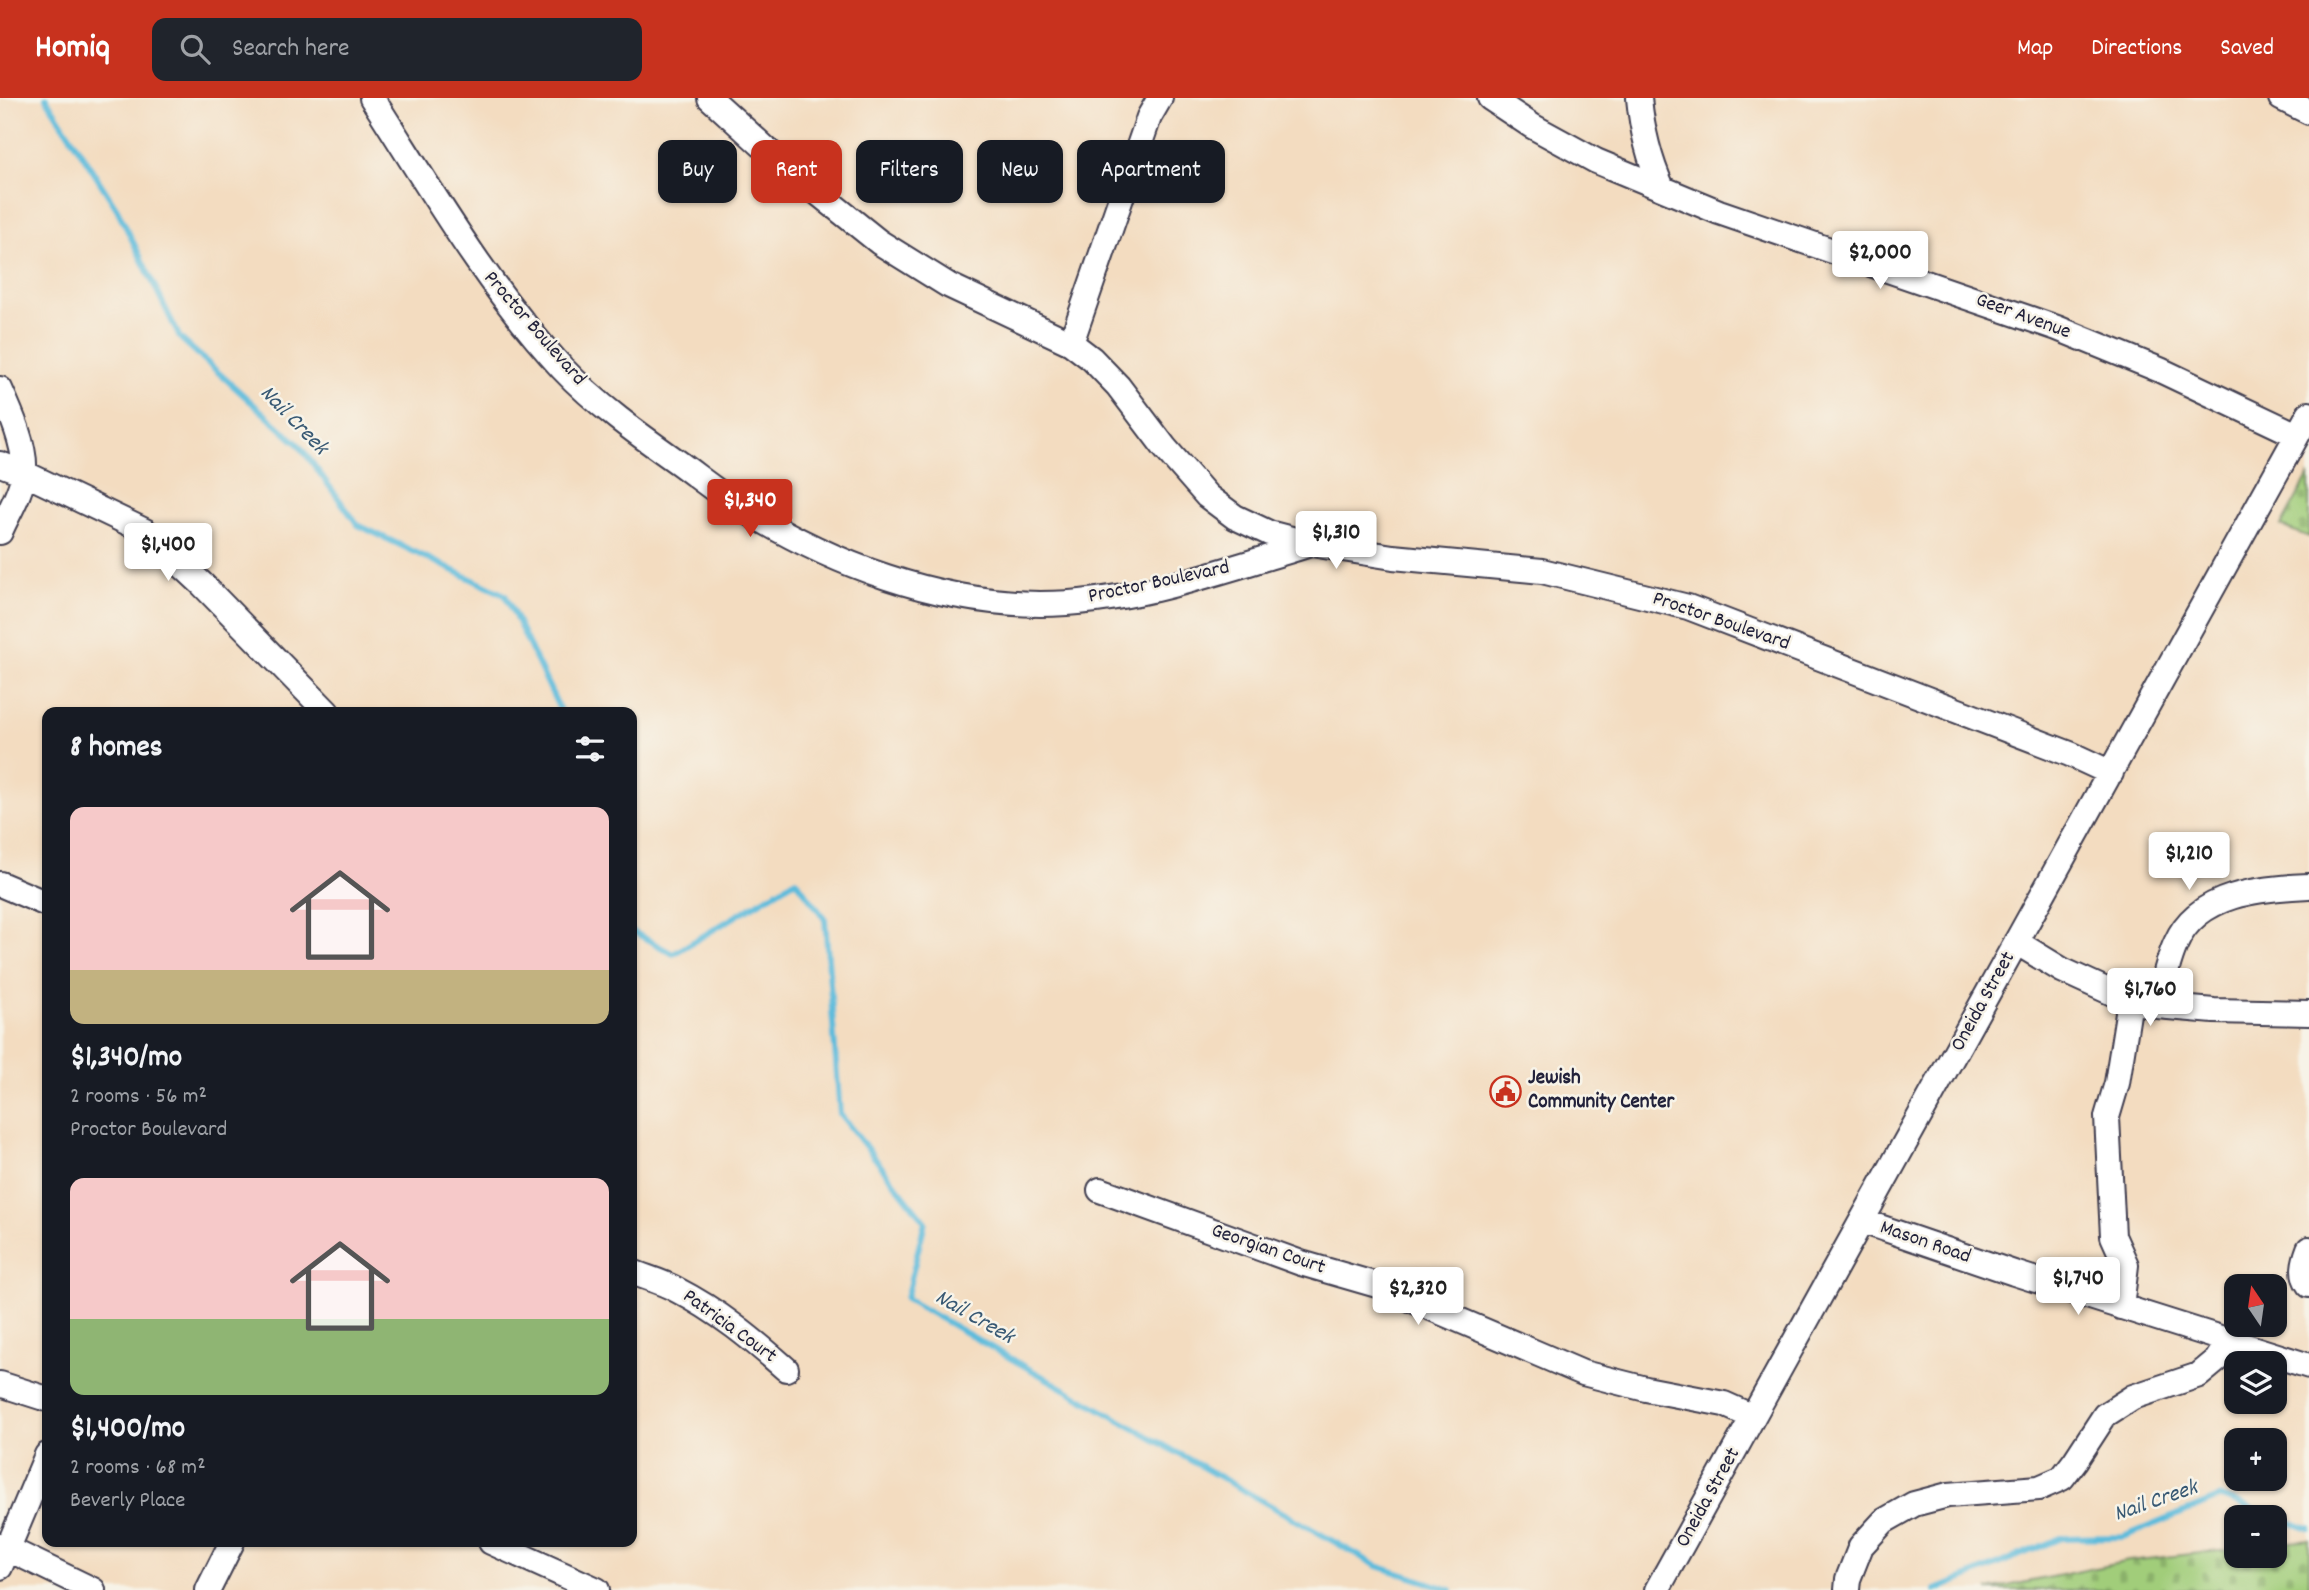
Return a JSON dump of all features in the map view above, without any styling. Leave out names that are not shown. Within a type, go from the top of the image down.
[{"type":"street","name":"Proctor Boulevard","points":[[372,98],[483,270],[517,316],[563,369],[627,426],[744,510],[821,551],[873,574],[930,589],[993,600],[1041,604],[1112,597],[1197,578],[1311,544]]},
{"type":"street","name":"Proctor Boulevard","points":[[710,98],[788,169],[879,242],[948,285],[1071,343],[1092,359],[1118,386],[1165,449],[1207,496],[1235,517],[1269,533],[1311,544],[1393,557],[1542,571],[1688,607],[2070,754],[2111,773]]},
{"type":"street","name":"Geer Avenue","points":[[1490,98],[1532,126],[1596,161],[1718,212],[2057,328],[2303,424]]},
{"type":"street","points":[[1639,98],[1642,129],[1652,167],[1662,188]]},
{"type":"street","points":[[2281,98],[2309,112]]},
{"type":"street","points":[[1071,343],[1149,117],[1159,99]]},
{"type":"street","points":[[0,389],[16,425],[24,472],[0,532]]},
{"type":"street","name":"Oneida Street","points":[[1657,1590],[2303,424]]},
{"type":"street","points":[[0,464],[24,472],[145,531],[202,584],[322,707]]},
{"type":"street","points":[[0,884],[42,902]]},
{"type":"street","points":[[2157,1006],[2175,943],[2196,914],[2220,901],[2269,887],[2309,886]]},
{"type":"street","points":[[2016,943],[2062,970],[2130,1000],[2157,1006],[2214,1011],[2309,1013]]},
{"type":"street","points":[[2121,1307],[2126,1265],[2113,1236],[2108,1117],[2130,1000]]},
{"type":"street","name":"Georgian Court","points":[[1100,1190],[1301,1263],[1377,1285],[1583,1373],[1724,1404],[1753,1417]]},
{"type":"street","name":"Mason Road","points":[[1862,1222],[2309,1366]]},
{"type":"street","points":[[2309,1249],[2305,1259],[2304,1278],[2309,1285]]},
{"type":"street","name":"Patricia Court","points":[[637,1274],[674,1288],[711,1309],[752,1339],[786,1369]]},
{"type":"street","points":[[1847,1590],[1848,1579],[1861,1546],[1884,1521],[1914,1504],[1948,1495],[2039,1488],[2062,1478],[2105,1415],[2133,1397],[2199,1376],[2217,1360],[2229,1341]]},
{"type":"street","points":[[0,1384],[42,1397]]},
{"type":"street","points":[[42,1466],[3,1553],[93,1590]]},
{"type":"street","points":[[208,1590],[230,1547]]},
{"type":"street","points":[[502,1547],[597,1590]]},
{"type":"green space","points":[[2309,475],[2309,537],[2281,526]]},
{"type":"green space","points":[[2309,1540],[2309,1590],[1988,1590],[2129,1561],[2224,1550],[2224,1568],[2287,1568],[2287,1543]]},
{"type":"waterway","name":"Nail Creek","points":[[46,98],[117,209],[180,338],[299,445],[358,525],[505,595],[559,707]]},
{"type":"waterway","name":"Nail Creek","points":[[637,934],[673,954],[796,880],[825,919],[840,1114],[925,1222],[906,1299],[1377,1566],[1451,1590]]},
{"type":"waterway","name":"Nail Creek","points":[[1936,1590],[2061,1538],[2123,1537],[2221,1497],[2309,1529]]},
{"type":"place","name":"Jewish Community Center","points":[[1505,1091]]}]
